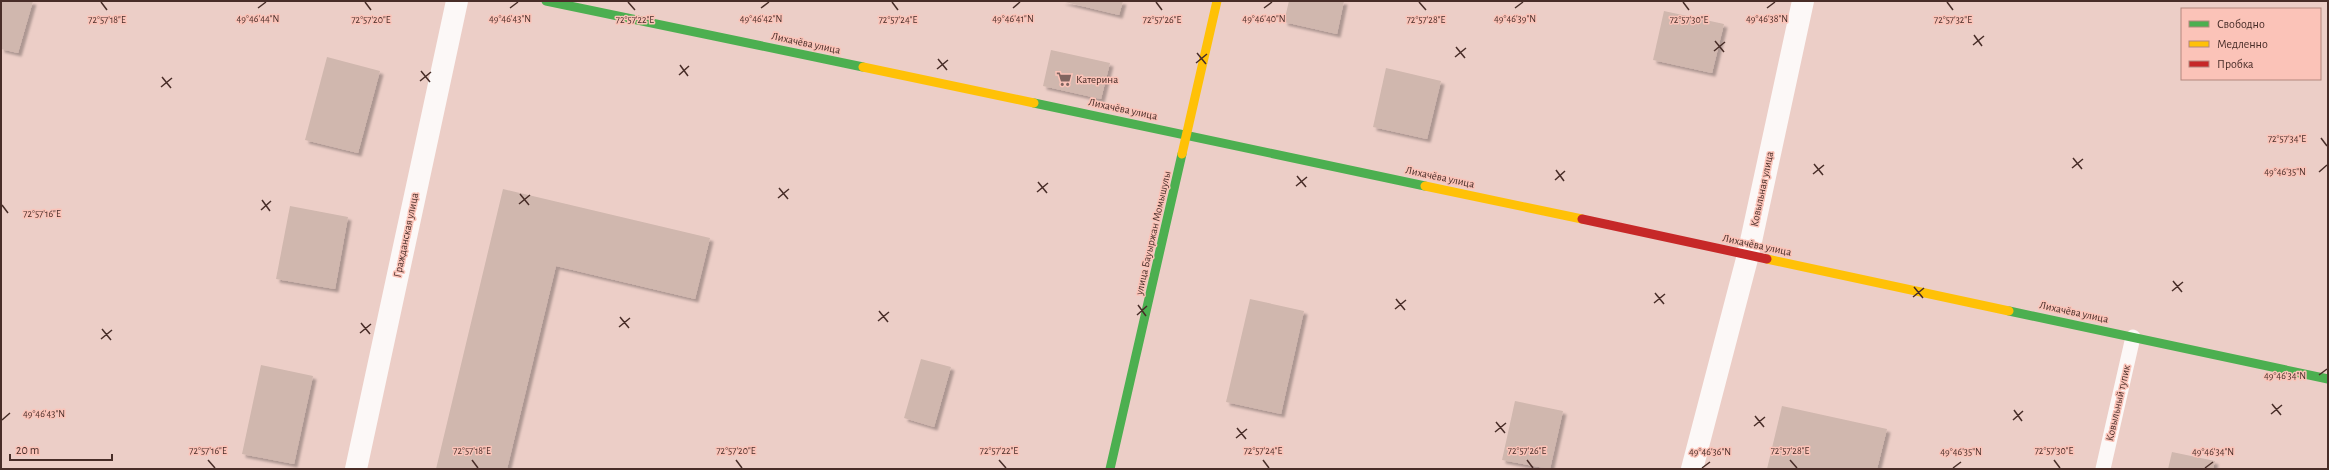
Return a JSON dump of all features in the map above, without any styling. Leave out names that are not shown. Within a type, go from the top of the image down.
[{"type":"street","name":"Гражданская улица","points":[[356,469],[457,1]]},
{"type":"street","name":"Лихачёва улица","points":[[546,1],[1188,135],[2328,378]]},
{"type":"street","name":"улица Бауыржан Момышулы","points":[[1110,469],[1188,135],[1217,1]]},
{"type":"street","name":"Ковыльная улица","points":[[1692,469],[1748,255],[1803,1]]},
{"type":"lane","name":"Ковыльный тупик","points":[[2103,469],[2133,337]]},
{"type":"building","points":[[1,1],[33,1],[18,53],[1,49]]},
{"type":"building","points":[[1061,1],[1123,1],[1119,15]]},
{"type":"building","points":[[1289,1],[1344,1],[1337,34],[1284,22]]},
{"type":"building","points":[[1664,11],[1724,24],[1712,73],[1653,60]]},
{"type":"building","points":[[1051,50],[1110,63],[1101,99],[1043,86]]},
{"type":"building","points":[[327,57],[380,71],[358,153],[305,140]]},
{"type":"building","points":[[1386,68],[1441,81],[1427,139],[1373,127]]},
{"type":"building","points":[[503,189],[710,238],[695,299],[556,266],[507,469],[436,469]]},
{"type":"building","points":[[290,206],[348,217],[335,289],[276,279]]},
{"type":"building","points":[[1250,299],[1304,311],[1281,414],[1226,402]]},
{"type":"building","points":[[921,359],[951,367],[934,427],[904,418]]},
{"type":"building","points":[[261,365],[313,376],[294,464],[242,454]]},
{"type":"building","points":[[1515,401],[1563,411],[1550,469],[1502,460]]},
{"type":"building","points":[[1782,406],[1887,429],[1877,469],[1767,469]]},
{"type":"building","points":[[2172,452],[2215,461],[2213,469],[2168,469]]},
{"type":"traffic: fast","points":[[546,1],[863,67]]},
{"type":"traffic: fast","points":[[1034,103],[1425,186]]},
{"type":"traffic: fast","points":[[1110,469],[1182,154]]},
{"type":"traffic: fast","points":[[2009,311],[2328,379]]},
{"type":"traffic: slow","points":[[1182,154],[1217,1]]},
{"type":"traffic: slow","points":[[863,67],[1034,103]]},
{"type":"traffic: slow","points":[[1425,186],[1582,219]]},
{"type":"traffic: slow","points":[[1767,259],[2009,311]]},
{"type":"traffic: jam","points":[[1582,219],[1767,259]]},
{"type":"place","name":"Катерина","points":[[1064,79]]}]
